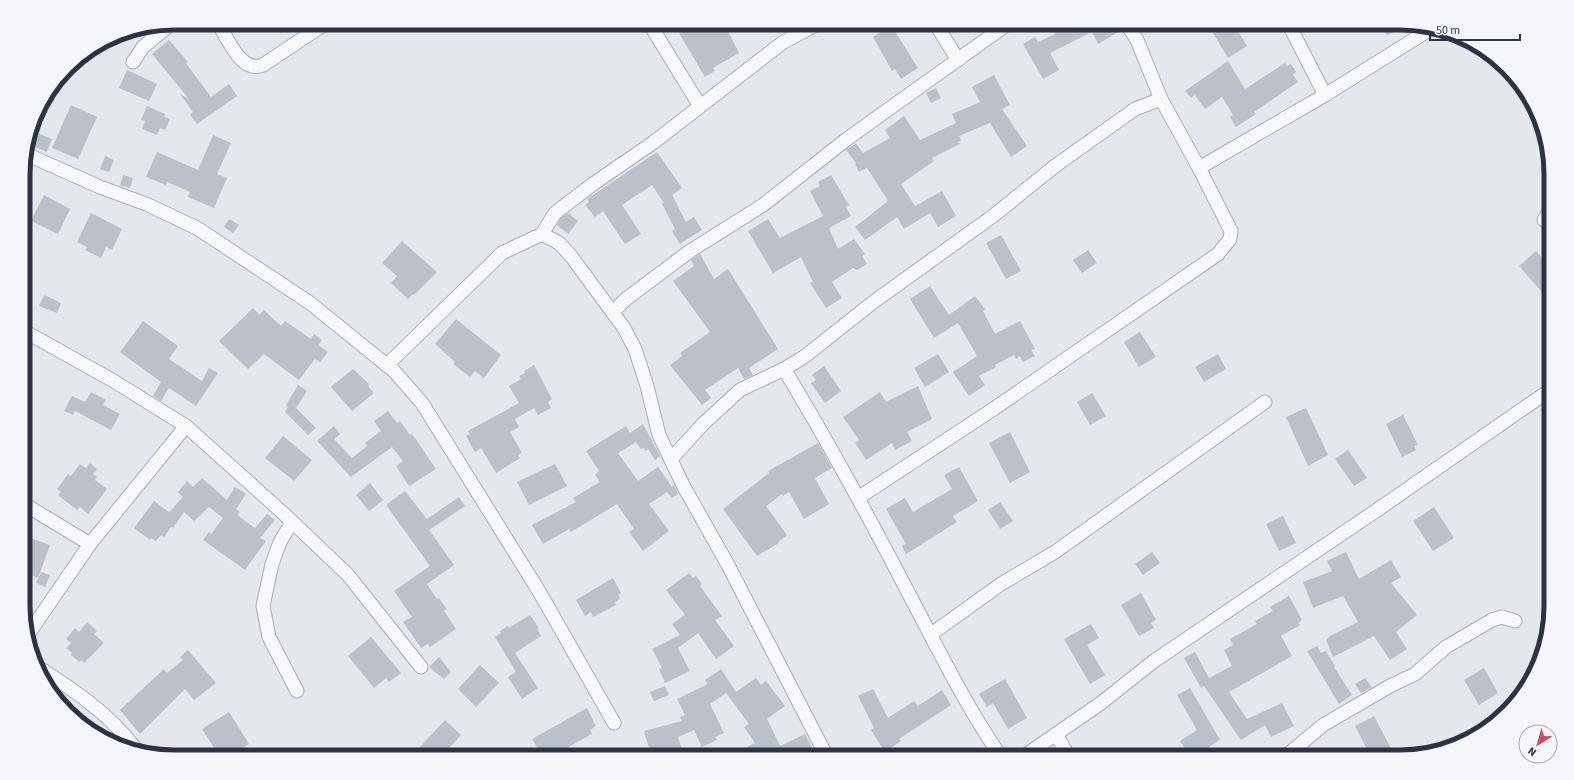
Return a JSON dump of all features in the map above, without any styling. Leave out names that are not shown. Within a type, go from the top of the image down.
[{"type":"street","points":[[133,62],[143,47],[164,30]]},
{"type":"street","points":[[223,30],[246,64],[256,68],[263,66],[316,30]]},
{"type":"street","points":[[653,30],[700,106]]},
{"type":"street","points":[[387,365],[502,253],[542,234],[555,213],[610,171],[654,142],[782,43],[806,30]]},
{"type":"street","points":[[939,30],[958,60]]},
{"type":"street","points":[[613,312],[626,299],[690,251],[764,205],[847,139],[999,30]]},
{"type":"street","points":[[858,498],[995,408],[1218,254],[1230,239],[1231,231],[1199,168],[1161,99],[1137,40],[1131,30]]},
{"type":"street","points":[[1292,30],[1325,95]]},
{"type":"street","points":[[1199,168],[1325,95],[1425,32]]},
{"type":"street","points":[[670,459],[703,424],[740,390],[804,357],[872,303],[993,216],[1055,166],[1135,109],[1161,99]]},
{"type":"street","points":[[31,156],[100,187],[146,204],[197,228],[310,303],[394,371],[422,403],[540,593],[614,723]]},
{"type":"street","points":[[542,234],[558,242],[624,328],[635,349],[647,386],[659,435],[670,459],[823,750]]},
{"type":"street","points":[[30,334],[112,380],[186,426],[292,522],[348,576],[421,667]]},
{"type":"street","points":[[784,368],[818,424],[930,636],[980,726],[996,750]]},
{"type":"street","points":[[1033,750],[1101,703],[1154,661],[1380,508],[1544,394]]},
{"type":"street","points":[[930,636],[1001,584],[1055,552],[1265,402]]},
{"type":"street","points":[[32,629],[90,544],[186,426]]},
{"type":"street","points":[[30,508],[90,544]]},
{"type":"street","points":[[292,522],[280,542],[272,564],[263,606],[269,637],[297,691]]},
{"type":"street","points":[[1293,750],[1323,725],[1390,686],[1415,674],[1446,648],[1479,628],[1502,616],[1515,620]]},
{"type":"street","points":[[46,672],[78,692],[122,730],[132,743]]},
{"type":"street","points":[[1056,734],[1065,750]]},
{"type":"building","points":[[679,30],[728,30],[739,53],[713,68],[715,71],[705,77],[679,33]]},
{"type":"building","points":[[884,30],[894,30],[918,68],[901,79],[895,69],[892,71],[873,37]]},
{"type":"building","points":[[1053,30],[1117,30],[1118,32],[1098,44],[1092,32],[1050,53],[1059,70],[1043,79],[1023,44],[1035,37],[1038,42],[1055,34]]},
{"type":"building","points":[[1237,30],[1247,46],[1228,58],[1213,33],[1217,31]]},
{"type":"building","points":[[1384,30],[1397,30],[1387,35]]},
{"type":"building","points":[[169,40],[188,62],[186,63],[211,97],[229,84],[237,96],[197,124],[190,115],[193,112],[180,94],[189,99],[152,54]]},
{"type":"building","points":[[1228,61],[1245,89],[1285,63],[1287,66],[1291,64],[1296,72],[1293,75],[1298,82],[1254,112],[1256,114],[1236,127],[1230,117],[1233,115],[1222,97],[1205,109],[1195,95],[1191,98],[1185,91]]},
{"type":"building","points":[[127,70],[157,84],[149,101],[119,88]]},
{"type":"building","points":[[994,75],[1010,105],[1002,109],[1027,146],[1011,157],[990,123],[959,136],[961,141],[958,142],[960,144],[932,158],[934,161],[901,184],[915,206],[942,191],[956,216],[938,227],[930,213],[904,229],[897,217],[865,240],[855,227],[888,201],[867,168],[859,172],[855,164],[856,163],[846,150],[856,143],[863,153],[890,138],[885,130],[904,116],[920,140],[956,123],[952,114],[980,102],[972,87]]},
{"type":"building","points":[[936,88],[941,98],[931,103],[926,93]]},
{"type":"building","points":[[71,105],[97,117],[78,159],[52,148]]},
{"type":"building","points":[[147,106],[165,114],[164,117],[170,119],[165,130],[160,128],[157,135],[142,129],[145,121],[141,120]]},
{"type":"building","points":[[37,133],[52,139],[47,152],[33,146]]},
{"type":"building","points":[[213,135],[231,143],[217,174],[227,178],[214,208],[188,197],[190,192],[167,182],[166,185],[146,177],[157,152],[198,170]]},
{"type":"building","points":[[657,152],[682,188],[672,195],[686,222],[694,217],[702,230],[680,244],[672,231],[675,229],[662,204],[664,203],[652,185],[622,205],[641,234],[625,244],[603,211],[595,217],[585,205],[589,202],[587,199]]},
{"type":"building","points":[[105,156],[114,160],[109,172],[100,169]]},
{"type":"building","points":[[123,175],[133,178],[130,188],[120,185]]},
{"type":"building","points":[[831,175],[849,205],[846,207],[851,216],[829,228],[838,249],[854,239],[865,254],[862,256],[867,264],[857,270],[853,268],[832,282],[842,298],[826,308],[810,283],[813,282],[801,257],[773,273],[748,231],[768,219],[780,238],[823,216],[810,191],[820,186],[818,182]]},
{"type":"building","points":[[44,195],[70,209],[58,234],[31,221]]},
{"type":"building","points":[[91,213],[122,229],[112,250],[106,247],[101,258],[85,250],[87,247],[77,242]]},
{"type":"building","points":[[568,213],[578,221],[568,234],[557,225],[561,218]]},
{"type":"building","points":[[229,219],[239,225],[233,233],[224,227]]},
{"type":"building","points":[[1001,235],[1021,271],[1006,279],[986,243]]},
{"type":"building","points":[[402,241],[437,272],[408,299],[391,283],[397,276],[382,263]]},
{"type":"building","points":[[1088,250],[1097,263],[1082,273],[1073,260]]},
{"type":"building","points":[[1536,251],[1544,260],[1544,288],[1541,291],[1519,266]]},
{"type":"building","points":[[700,254],[714,279],[728,269],[778,349],[749,368],[753,375],[744,379],[738,368],[705,390],[711,398],[702,405],[670,365],[682,356],[680,353],[710,332],[673,281],[694,266],[691,260]]},
{"type":"building","points":[[930,286],[949,315],[975,296],[985,309],[983,311],[995,334],[1020,321],[1035,349],[1031,350],[1035,356],[1023,362],[1020,356],[1016,359],[1014,355],[995,365],[996,367],[979,376],[985,385],[969,396],[953,372],[977,356],[958,323],[934,338],[910,299]]},
{"type":"building","points":[[44,295],[61,303],[57,313],[39,306]]},
{"type":"building","points":[[253,308],[260,315],[264,310],[281,326],[285,321],[311,339],[314,334],[322,340],[318,345],[328,352],[320,362],[315,359],[299,380],[264,354],[248,369],[219,341]]},
{"type":"building","points":[[456,319],[501,355],[484,378],[475,371],[470,377],[453,364],[455,362],[435,344]]},
{"type":"building","points":[[143,321],[178,346],[169,359],[202,381],[209,368],[218,373],[196,406],[169,388],[161,401],[153,396],[161,382],[120,352]]},
{"type":"building","points":[[1140,332],[1156,357],[1139,367],[1124,342]]},
{"type":"building","points":[[938,354],[949,372],[925,387],[914,368]]},
{"type":"building","points":[[1218,354],[1226,369],[1204,382],[1195,367]]},
{"type":"building","points":[[534,365],[552,399],[548,402],[551,408],[538,415],[534,408],[515,419],[519,427],[510,432],[522,453],[518,455],[520,458],[496,473],[481,448],[475,452],[466,436],[470,434],[468,431],[519,403],[509,386],[521,379],[519,376]]},
{"type":"building","points":[[824,366],[841,391],[825,403],[811,383],[816,380],[812,375]]},
{"type":"building","points":[[353,369],[369,384],[368,386],[374,393],[352,411],[331,387]]},
{"type":"building","points":[[298,385],[307,391],[296,408],[316,428],[308,435],[285,412],[288,407],[286,405]]},
{"type":"building","points":[[918,386],[932,419],[907,432],[912,441],[895,450],[892,443],[866,460],[855,443],[859,440],[843,417],[880,392],[886,402]]},
{"type":"building","points":[[91,392],[106,400],[103,405],[120,414],[111,430],[75,411],[73,415],[64,411],[72,396],[85,402]]},
{"type":"building","points":[[1092,393],[1106,416],[1090,425],[1077,402]]},
{"type":"building","points":[[1306,408],[1328,455],[1308,466],[1286,417]]},
{"type":"building","points":[[388,411],[397,423],[400,421],[410,435],[412,434],[436,469],[409,486],[396,466],[403,461],[392,447],[351,477],[317,441],[334,426],[340,434],[334,439],[352,458],[367,446],[365,443],[381,431],[374,421]]},
{"type":"building","points":[[1403,415],[1418,445],[1414,446],[1416,450],[1402,457],[1386,424]]},
{"type":"building","points":[[643,424],[660,456],[655,460],[648,449],[646,451],[644,448],[641,449],[636,442],[618,453],[638,481],[658,467],[672,487],[674,485],[678,494],[672,498],[667,492],[649,504],[669,531],[643,551],[629,532],[634,529],[617,504],[571,532],[569,529],[543,544],[532,525],[576,502],[573,498],[600,482],[595,475],[599,471],[586,451],[626,426],[630,433]]},
{"type":"building","points":[[1010,432],[1030,472],[1010,483],[989,443]]},
{"type":"building","points":[[283,436],[312,460],[294,481],[265,458]]},
{"type":"building","points":[[818,443],[832,468],[815,478],[829,504],[804,519],[789,492],[783,496],[782,494],[766,506],[787,535],[778,542],[779,543],[757,556],[723,509],[769,473],[768,471]]},
{"type":"building","points":[[1348,450],[1367,478],[1354,486],[1335,459]]},
{"type":"building","points":[[90,463],[97,469],[93,474],[97,477],[95,480],[107,489],[88,514],[80,507],[77,510],[58,495],[61,492],[57,489],[68,474],[71,476],[80,464],[86,468]]},
{"type":"building","points":[[555,464],[567,486],[529,505],[517,482]]},
{"type":"building","points":[[959,467],[978,501],[953,516],[957,522],[906,554],[902,546],[906,544],[886,509],[905,498],[913,512],[952,489],[944,475]]},
{"type":"building","points":[[202,478],[227,500],[235,487],[246,494],[236,509],[240,512],[237,515],[255,528],[267,514],[275,520],[260,538],[266,541],[245,570],[203,540],[209,532],[211,534],[223,518],[209,507],[194,521],[184,512],[173,528],[171,527],[164,537],[161,535],[156,541],[151,538],[150,540],[134,528],[154,501],[169,512],[183,497],[178,492],[187,481],[193,487]]},
{"type":"building","points":[[370,483],[383,500],[369,511],[356,495]]},
{"type":"building","points":[[405,491],[427,519],[459,497],[465,506],[429,530],[454,565],[427,584],[437,599],[439,598],[447,609],[444,611],[456,629],[430,647],[428,644],[421,648],[403,622],[412,617],[394,591],[430,566],[386,505]]},
{"type":"building","points":[[1000,502],[1013,521],[1000,529],[988,510]]},
{"type":"building","points":[[1434,507],[1454,538],[1433,551],[1413,521]]},
{"type":"building","points":[[1283,516],[1296,543],[1279,551],[1266,524]]},
{"type":"building","points":[[30,538],[50,545],[38,578],[30,575]]},
{"type":"building","points":[[1152,552],[1160,563],[1143,575],[1135,564]]},
{"type":"building","points":[[1346,552],[1359,579],[1391,560],[1401,577],[1391,583],[1417,615],[1396,632],[1407,649],[1390,660],[1374,636],[1333,657],[1326,640],[1330,636],[1358,622],[1343,596],[1313,608],[1303,582],[1332,571],[1327,561]]},
{"type":"building","points":[[41,572],[50,575],[45,587],[36,583]]},
{"type":"building","points":[[689,573],[693,578],[696,576],[702,584],[700,586],[722,616],[715,620],[734,646],[716,659],[698,633],[678,648],[690,671],[665,683],[659,669],[662,668],[652,649],[680,635],[672,624],[685,615],[666,590]]},
{"type":"building","points":[[613,578],[621,593],[618,595],[620,599],[615,602],[616,605],[593,617],[591,612],[585,616],[576,600]]},
{"type":"building","points":[[1141,593],[1156,620],[1151,623],[1154,628],[1139,636],[1121,605]]},
{"type":"building","points":[[1289,596],[1302,620],[1298,623],[1300,625],[1281,636],[1292,656],[1229,692],[1247,719],[1282,703],[1294,726],[1271,737],[1265,725],[1241,740],[1204,686],[1201,688],[1184,658],[1195,652],[1209,678],[1232,666],[1224,650],[1233,645],[1230,639],[1257,624],[1255,621],[1273,611],[1270,607]]},
{"type":"building","points":[[530,615],[539,628],[537,629],[541,636],[515,653],[538,688],[522,699],[508,677],[516,672],[495,637],[501,633],[500,631],[508,626],[509,628]]},
{"type":"building","points":[[87,622],[97,631],[94,634],[104,643],[84,663],[81,660],[79,662],[71,655],[72,653],[66,648],[71,643],[66,639],[75,628],[79,632]]},
{"type":"building","points":[[1091,624],[1099,638],[1087,645],[1105,675],[1090,684],[1064,639]]},
{"type":"building","points":[[371,637],[401,673],[389,682],[386,678],[374,688],[348,656]]},
{"type":"building","points":[[1317,646],[1321,653],[1326,651],[1335,666],[1334,667],[1352,695],[1339,704],[1307,651]]},
{"type":"building","points":[[188,650],[216,683],[194,700],[185,689],[140,734],[120,710],[164,669],[167,673],[183,660],[180,657]]},
{"type":"building","points":[[439,657],[451,672],[444,679],[429,667]]},
{"type":"building","points":[[480,665],[499,683],[476,707],[458,689]]},
{"type":"building","points":[[1484,668],[1498,693],[1479,705],[1464,680]]},
{"type":"building","points":[[721,669],[736,692],[756,678],[761,685],[766,681],[785,706],[767,719],[780,746],[805,734],[813,750],[748,750],[747,747],[755,743],[744,727],[749,724],[726,693],[710,704],[724,733],[715,737],[717,740],[702,747],[694,730],[678,737],[682,750],[650,750],[644,731],[682,721],[680,717],[685,715],[677,699],[708,684],[705,680]]},
{"type":"building","points":[[1365,678],[1372,687],[1361,693],[1355,684]]},
{"type":"building","points":[[1005,679],[1027,718],[1008,729],[993,703],[987,707],[979,694]]},
{"type":"building","points":[[665,686],[669,695],[654,701],[650,692]]},
{"type":"building","points":[[1190,688],[1220,740],[1204,750],[1186,750],[1180,741],[1197,730],[1177,695]]},
{"type":"building","points":[[873,689],[888,718],[914,701],[918,706],[942,690],[951,705],[899,739],[901,741],[888,750],[884,750],[871,730],[874,728],[858,696]]},
{"type":"building","points":[[587,708],[596,726],[590,730],[592,734],[563,750],[539,750],[532,739]]},
{"type":"building","points":[[229,712],[249,744],[240,750],[216,750],[202,729]]},
{"type":"building","points":[[1374,716],[1392,750],[1367,750],[1355,726]]},
{"type":"building","points":[[445,720],[461,735],[447,750],[424,750],[420,747]]}]
